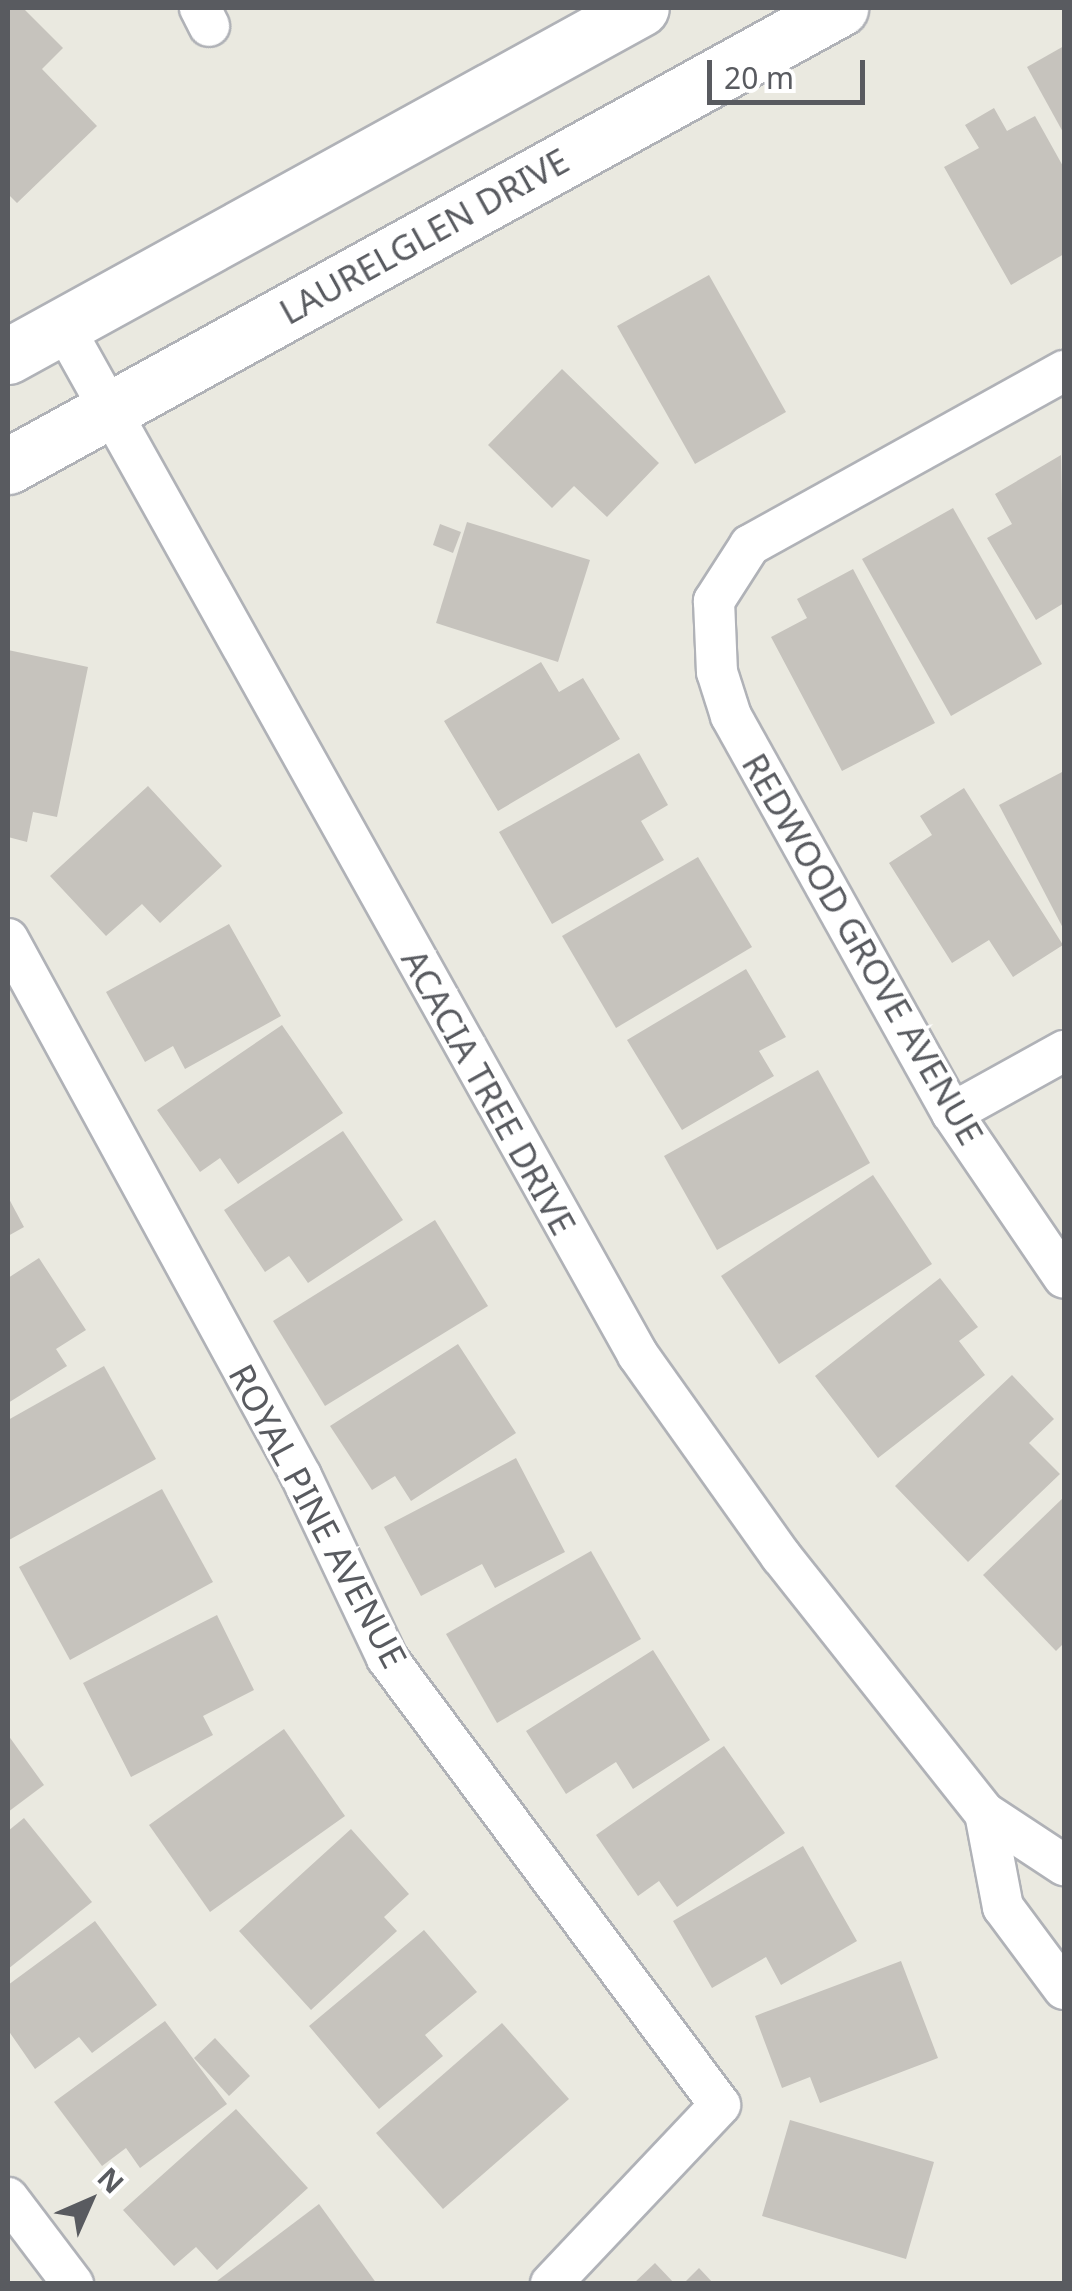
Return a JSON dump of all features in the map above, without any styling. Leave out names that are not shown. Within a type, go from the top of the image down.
[{"type":"street","points":[[8,356],[640,8]]},
{"type":"street","name":"LAURELGLEN DRIVE","points":[[8,466],[840,8]]},
{"type":"street","name":"ACACIA TREE DRIVE","points":[[64,326],[638,1354],[781,1556],[984,1813],[1064,1865]]},
{"type":"street","name":"REDWOOD GROVE AVENUE","points":[[1064,371],[750,545],[714,601],[717,672],[731,716],[952,1113],[1064,1278]]},
{"type":"street","name":"ROYAL PINE AVENUE","points":[[8,939],[301,1476],[388,1658],[720,2105],[550,2284]]},
{"type":"street","points":[[952,1113],[1064,1051]]},
{"type":"street","name":"ACACIA TREE DRIVE","points":[[984,1813],[1002,1907],[1064,1989]]},
{"type":"street","points":[[8,2198],[73,2284]]},
{"type":"building","points":[[8,8],[23,8],[63,48],[42,69],[97,126],[17,203],[8,194]]},
{"type":"building","points":[[1064,46],[1064,134],[1027,67]]},
{"type":"building","points":[[994,108],[1007,131],[1035,116],[1064,168],[1064,254],[1011,285],[944,167],[979,148],[965,125]]},
{"type":"building","points":[[709,275],[786,412],[695,464],[617,326]]},
{"type":"building","points":[[562,369],[659,463],[607,517],[574,486],[552,508],[488,445]]},
{"type":"building","points":[[1061,455],[1064,603],[1036,620],[987,538],[1012,524],[995,494]]},
{"type":"building","points":[[953,508],[1042,664],[951,716],[862,559]]},
{"type":"building","points":[[467,522],[590,560],[558,662],[436,623]]},
{"type":"building","points":[[440,524],[461,532],[453,553],[433,545]]},
{"type":"building","points":[[853,569],[935,723],[842,771],[771,637],[807,618],[797,599]]},
{"type":"building","points":[[8,650],[88,667],[57,817],[33,812],[27,842],[8,837]]},
{"type":"building","points":[[541,662],[559,692],[583,678],[620,739],[498,811],[444,721]]},
{"type":"building","points":[[639,753],[668,805],[641,821],[664,860],[552,924],[499,832]]},
{"type":"building","points":[[1064,771],[1064,930],[999,805]]},
{"type":"building","points":[[148,786],[222,866],[160,923],[142,904],[106,936],[50,876]]},
{"type":"building","points":[[964,788],[1063,945],[1013,977],[989,940],[952,963],[889,863],[932,835],[920,816]]},
{"type":"building","points":[[698,857],[752,947],[616,1028],[562,936]]},
{"type":"building","points":[[229,924],[281,1016],[185,1069],[173,1046],[145,1062],[106,992]]},
{"type":"building","points":[[746,969],[786,1037],[759,1051],[774,1076],[682,1130],[627,1040]]},
{"type":"building","points":[[282,1025],[343,1113],[238,1184],[220,1158],[200,1172],[157,1110]]},
{"type":"building","points":[[818,1070],[870,1163],[717,1250],[664,1156]]},
{"type":"building","points":[[343,1131],[403,1220],[308,1283],[289,1256],[265,1272],[224,1210]]},
{"type":"building","points":[[873,1175],[932,1264],[779,1364],[721,1276]]},
{"type":"building","points":[[8,1197],[24,1227],[8,1236]]},
{"type":"building","points":[[435,1220],[488,1306],[325,1406],[273,1321]]},
{"type":"building","points":[[39,1258],[86,1330],[56,1349],[67,1366],[8,1403],[8,1278]]},
{"type":"building","points":[[940,1278],[978,1327],[959,1341],[985,1375],[878,1458],[815,1376]]},
{"type":"building","points":[[458,1344],[516,1433],[411,1501],[395,1476],[372,1490],[330,1426]]},
{"type":"building","points":[[104,1366],[156,1459],[9,1540],[8,1420]]},
{"type":"building","points":[[1012,1375],[1054,1419],[1029,1443],[1060,1474],[968,1562],[895,1486]]},
{"type":"building","points":[[516,1458],[565,1552],[495,1588],[482,1564],[421,1596],[384,1527]]},
{"type":"building","points":[[162,1489],[213,1582],[70,1660],[19,1567]]},
{"type":"building","points":[[1064,1497],[1064,1643],[1056,1651],[983,1575]]},
{"type":"building","points":[[591,1551],[641,1639],[497,1723],[446,1634]]},
{"type":"building","points":[[217,1615],[254,1690],[203,1716],[213,1735],[131,1777],[83,1683]]},
{"type":"building","points":[[653,1650],[710,1740],[633,1789],[616,1762],[566,1794],[526,1731]]},
{"type":"building","points":[[284,1729],[345,1816],[210,1912],[149,1825]]},
{"type":"building","points":[[8,1735],[44,1785],[8,1812]]},
{"type":"building","points":[[724,1746],[785,1833],[677,1907],[659,1881],[638,1896],[596,1835]]},
{"type":"building","points":[[24,1818],[92,1902],[8,1969],[8,1831]]},
{"type":"building","points":[[351,1829],[409,1894],[384,1917],[397,1931],[311,2010],[239,1931]]},
{"type":"building","points":[[803,1846],[857,1941],[781,1985],[766,1957],[712,1988],[673,1921]]},
{"type":"building","points":[[95,1921],[157,2005],[92,2053],[79,2037],[35,2069],[8,2030],[8,1985]]},
{"type":"building","points":[[424,1930],[477,1992],[425,2035],[443,2056],[379,2109],[309,2026]]},
{"type":"building","points":[[901,1961],[938,2058],[820,2103],[810,2077],[782,2088],[755,2016]]},
{"type":"building","points":[[165,2021],[227,2104],[140,2168],[126,2148],[102,2166],[54,2102]]},
{"type":"building","points":[[502,2023],[569,2099],[443,2209],[376,2133]]},
{"type":"building","points":[[215,2038],[250,2076],[229,2096],[194,2058]]},
{"type":"building","points":[[236,2109],[308,2188],[217,2270],[196,2247],[174,2266],[123,2210]]},
{"type":"building","points":[[790,2120],[934,2162],[906,2259],[762,2216]]},
{"type":"building","points":[[319,2204],[377,2284],[213,2284]]},
{"type":"building","points":[[655,2263],[675,2284],[633,2284]]},
{"type":"building","points":[[699,2268],[714,2284],[683,2284]]}]
